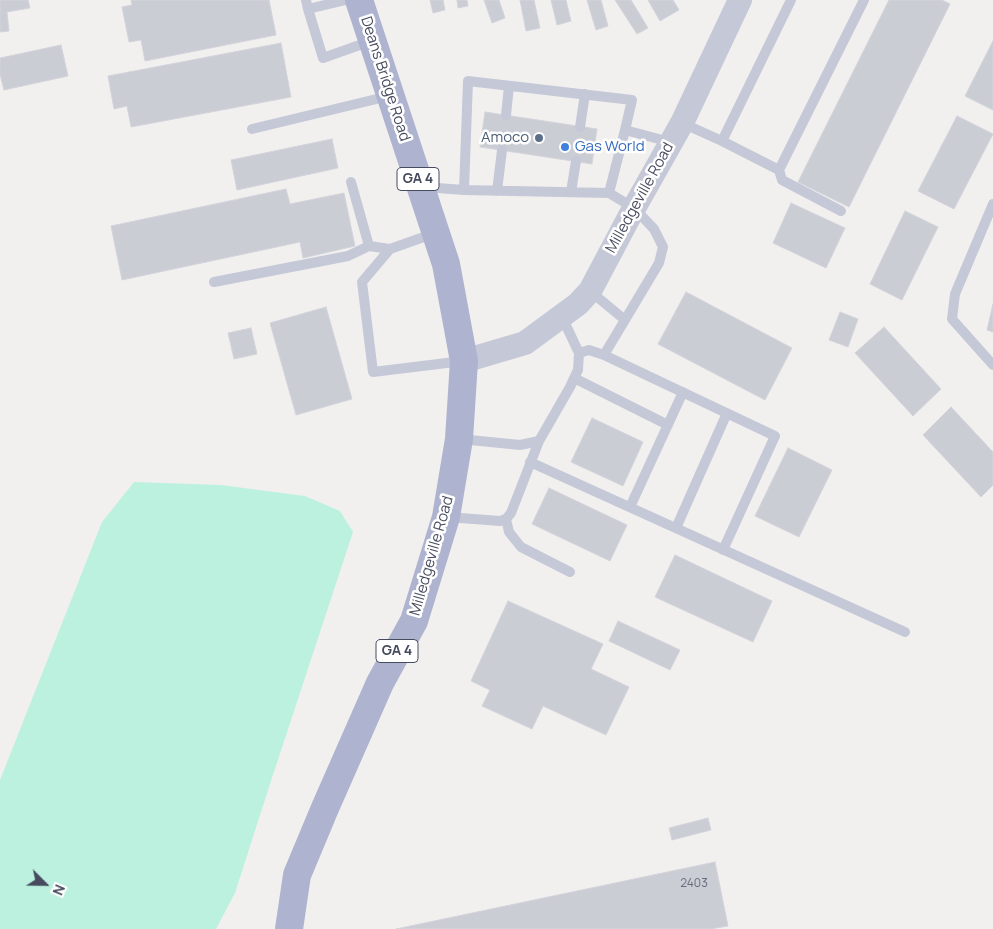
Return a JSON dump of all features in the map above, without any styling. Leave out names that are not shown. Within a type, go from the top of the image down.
[{"type":"main road","name":"Deans Bridge Road","points":[[359,0],[446,264],[464,361]]},
{"type":"main road","name":"Milledgeville Road","points":[[289,929],[297,875],[380,683],[414,621],[446,517],[460,439],[464,361]]},
{"type":"street","name":"Milledgeville Road","points":[[464,361],[525,343],[578,304],[590,291],[676,133],[740,0]]},
{"type":"lane","points":[[346,0],[307,4],[323,58],[372,41]]},
{"type":"lane","points":[[722,141],[791,0]]},
{"type":"lane","points":[[841,211],[782,180],[779,170],[864,0]]},
{"type":"lane","points":[[464,190],[468,82],[632,100],[608,193]]},
{"type":"lane","points":[[506,116],[509,86]]},
{"type":"lane","points":[[580,127],[585,94]]},
{"type":"lane","points":[[252,129],[390,96]]},
{"type":"lane","points":[[624,130],[676,133],[722,141],[779,170]]},
{"type":"lane","points":[[497,191],[502,150]]},
{"type":"lane","points":[[571,192],[576,161]]},
{"type":"lane","points":[[351,182],[369,246]]},
{"type":"lane","points":[[420,186],[464,190],[608,193],[634,208],[654,229],[662,247],[659,263],[604,354]]},
{"type":"lane","points":[[993,204],[955,294],[952,319],[993,365]]},
{"type":"lane","points":[[214,282],[348,256],[369,246],[390,249],[436,233]]},
{"type":"lane","points":[[390,249],[362,282],[372,372],[464,361]]},
{"type":"lane","points":[[590,291],[625,320]]},
{"type":"lane","points":[[446,517],[500,521],[506,519],[511,513],[539,442],[578,370],[580,353],[562,316]]},
{"type":"lane","points":[[580,353],[589,350],[604,354],[775,436],[723,550]]},
{"type":"lane","points":[[574,378],[668,425]]},
{"type":"lane","points":[[630,507],[683,392]]},
{"type":"lane","points":[[676,528],[727,413]]},
{"type":"lane","points":[[460,439],[520,445],[539,442]]},
{"type":"lane","points":[[530,462],[905,632]]},
{"type":"lane","points":[[506,519],[509,532],[521,547],[570,572]]},
{"type":"green space","points":[[134,482],[221,485],[305,496],[340,511],[353,532],[235,893],[216,929],[0,929],[0,780],[102,522]]},
{"type":"building","points":[[0,0],[28,0],[30,8],[7,12],[9,31],[0,32]]},
{"type":"building","points":[[131,0],[269,0],[276,35],[145,61],[141,40],[129,42],[122,7],[132,5]]},
{"type":"building","points":[[430,0],[443,0],[445,10],[433,13]]},
{"type":"building","points":[[457,0],[467,0],[468,6],[458,8]]},
{"type":"building","points":[[484,0],[499,0],[505,18],[492,23]]},
{"type":"building","points":[[520,0],[534,0],[540,28],[526,31]]},
{"type":"building","points":[[551,0],[566,0],[571,21],[557,25]]},
{"type":"building","points":[[587,0],[601,0],[608,26],[596,30]]},
{"type":"building","points":[[615,0],[631,0],[648,28],[637,34]]},
{"type":"building","points":[[648,0],[673,0],[679,10],[660,21]]},
{"type":"building","points":[[889,0],[942,0],[950,4],[849,207],[798,182]]},
{"type":"building","points":[[993,41],[993,110],[965,96]]},
{"type":"building","points":[[281,43],[291,97],[131,127],[127,106],[114,109],[108,76]]},
{"type":"building","points":[[61,45],[68,76],[4,90],[0,74],[0,58]]},
{"type":"building","name":"Amoco","points":[[485,112],[597,129],[592,164],[480,147]]},
{"type":"building","points":[[957,116],[993,134],[954,209],[918,191]]},
{"type":"building","points":[[332,139],[338,168],[237,190],[231,160]]},
{"type":"building","points":[[286,189],[290,204],[344,193],[355,246],[303,258],[300,242],[122,280],[111,226]]},
{"type":"building","points":[[791,203],[845,228],[826,268],[773,243]]},
{"type":"building","points":[[905,211],[938,227],[902,300],[870,284]]},
{"type":"building","points":[[686,292],[792,348],[765,400],[658,344]]},
{"type":"building","points":[[993,304],[993,332],[987,330]]},
{"type":"building","points":[[326,307],[352,399],[296,415],[270,323]]},
{"type":"building","points":[[840,312],[858,319],[848,347],[829,340]]},
{"type":"building","points":[[884,327],[941,389],[913,416],[855,353]]},
{"type":"building","points":[[251,328],[257,354],[234,359],[228,333]]},
{"type":"building","points":[[951,407],[993,452],[993,485],[981,497],[923,435]]},
{"type":"building","points":[[592,418],[643,442],[623,486],[571,462]]},
{"type":"building","points":[[788,448],[832,470],[799,537],[755,516]]},
{"type":"building","points":[[549,488],[627,525],[610,561],[532,524]]},
{"type":"building","points":[[675,555],[772,601],[753,642],[655,597]]},
{"type":"building","points":[[508,601],[603,644],[591,669],[629,687],[606,735],[543,706],[532,729],[482,706],[490,690],[471,681]]},
{"type":"building","points":[[618,621],[680,650],[670,670],[609,641]]},
{"type":"building","points":[[708,818],[711,830],[672,840],[669,828]]},
{"type":"building","points":[[715,862],[728,926],[710,929],[396,929]]},
{"type":"place","name":"Amoco","points":[[539,138]]},
{"type":"place","name":"Gas World","points":[[565,147]]}]
